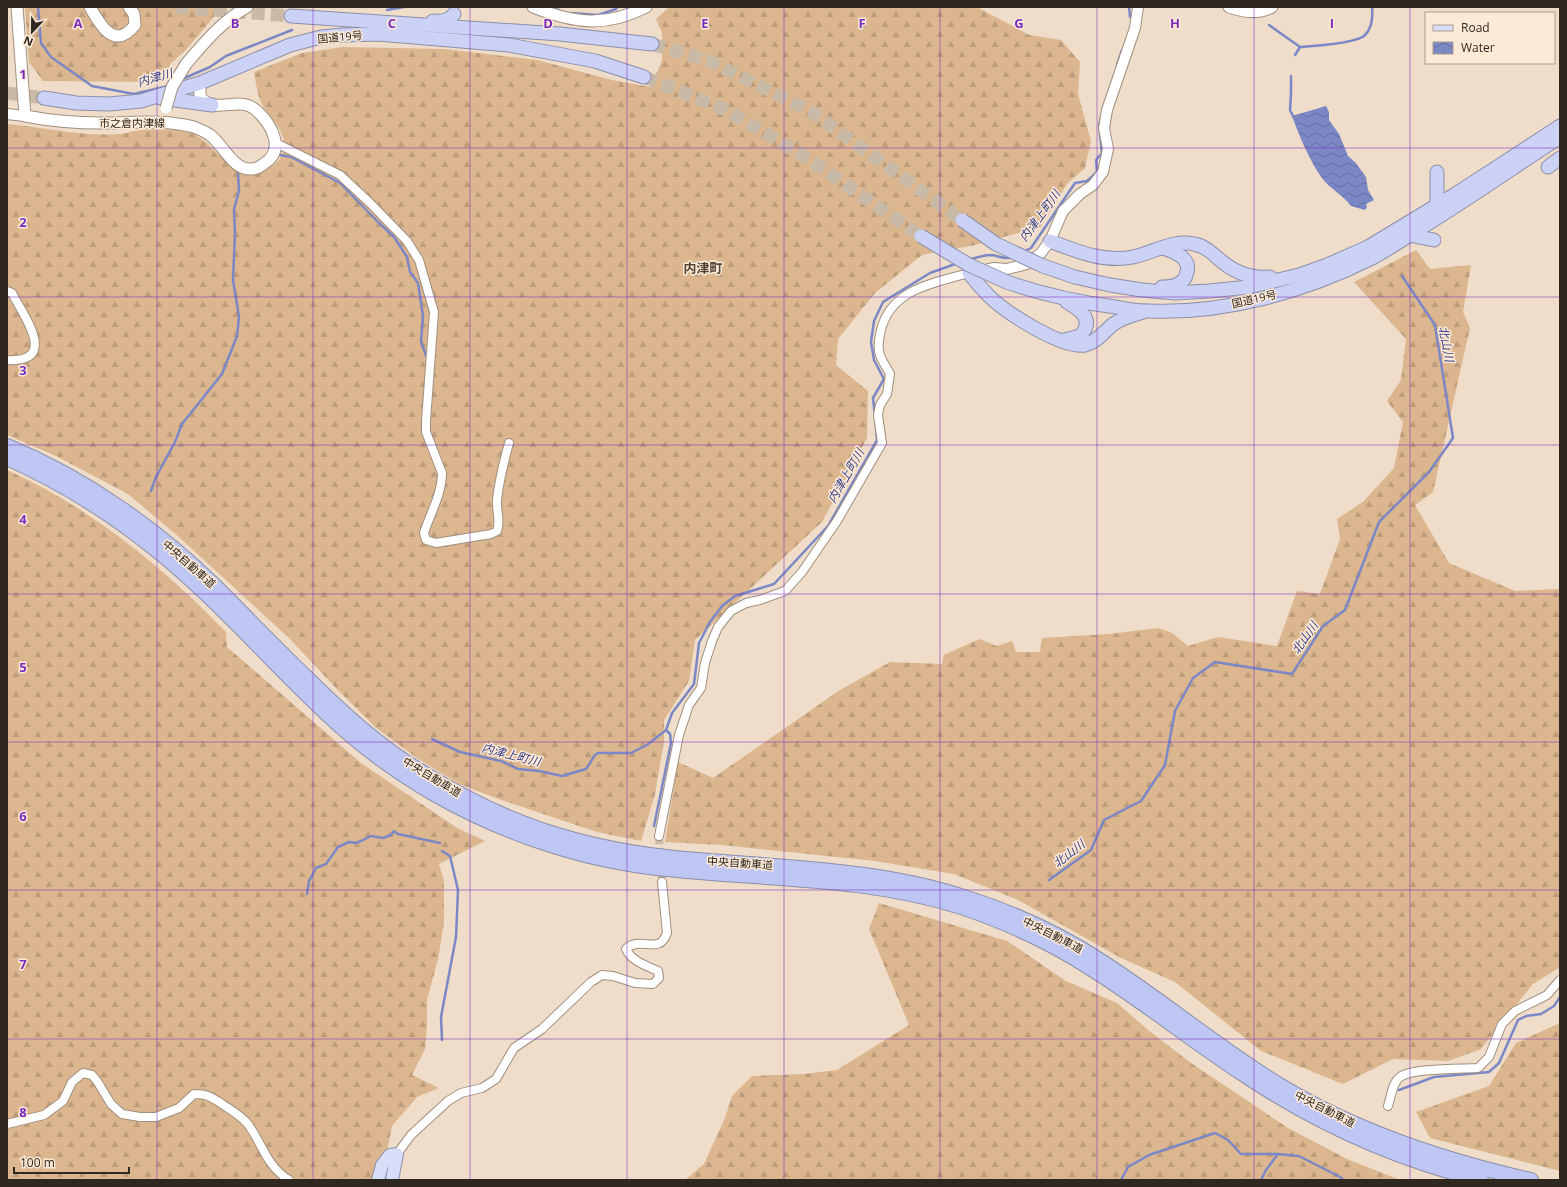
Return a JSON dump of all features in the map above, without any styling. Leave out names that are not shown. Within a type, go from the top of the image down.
[{"type":"highway","points":[[399,24],[408,20],[440,22],[451,18],[454,10]]},
{"type":"highway","points":[[454,10],[460,20],[464,22],[491,25],[500,31]]},
{"type":"highway","name":"国道19号","points":[[291,16],[583,36],[652,44]]},
{"type":"highway","name":"国道19号","points":[[44,98],[76,102],[109,104],[126,103],[156,97],[200,83],[290,45],[321,37],[371,34],[437,38],[509,45],[595,61],[644,77]]},
{"type":"highway","points":[[156,97],[212,105]]},
{"type":"highway","name":"国道19号","points":[[962,220],[996,244],[1043,266],[1075,278],[1142,290],[1175,293],[1249,287],[1299,275],[1327,265],[1368,246],[1437,205],[1560,126]]},
{"type":"highway","name":"国道19号","points":[[921,236],[969,265],[1007,282],[1038,293],[1063,299],[1147,311],[1210,309],[1248,302],[1301,288],[1373,258],[1560,137]]},
{"type":"highway","points":[[1548,167],[1560,158]]},
{"type":"highway","points":[[1437,172],[1437,205]]},
{"type":"highway","points":[[1409,235],[1434,240]]},
{"type":"highway","points":[[1050,241],[1091,256],[1111,258],[1131,258],[1172,244],[1184,242],[1203,247],[1229,267],[1242,274],[1260,278],[1299,275]]},
{"type":"highway","points":[[1142,290],[1176,285],[1182,282],[1186,276],[1188,269],[1186,262],[1181,256],[1163,248]]},
{"type":"highway","points":[[969,273],[988,296],[1009,313],[1042,332],[1073,345],[1085,345],[1094,342],[1113,324],[1147,311]]},
{"type":"highway","points":[[1060,340],[1074,339],[1080,336],[1086,327],[1086,319],[1081,310],[1063,299]]},
{"type":"highway","name":"中央自動車道","points":[[7,446],[60,471],[90,489],[150,531],[179,553],[212,583],[340,710],[382,746],[417,770],[482,805],[540,830],[628,852],[672,858],[841,871],[934,887],[986,904],[1040,926],[1098,959],[1264,1075],[1328,1112],[1400,1143],[1436,1156],[1531,1180]]},
{"type":"highway","name":"中央自動車道","points":[[7,458],[84,498],[144,540],[204,592],[341,727],[369,750],[435,795],[479,817],[566,850],[626,863],[671,869],[854,884],[908,893],[962,908],[1035,937],[1089,967],[1241,1073],[1277,1096],[1318,1119],[1385,1150],[1427,1165],[1481,1180]]},
{"type":"main road","points":[[17,7],[25,116]]},
{"type":"main road","points":[[90,7],[96,19],[110,34],[120,37],[129,33],[135,25],[134,14],[130,7]]},
{"type":"main road","points":[[164,122],[172,87],[186,64],[205,41],[226,22],[247,7]]},
{"type":"main road","points":[[533,7],[556,16],[592,22],[618,18],[646,7]]},
{"type":"main road","points":[[1229,7],[1236,10],[1255,12],[1272,7]]},
{"type":"main road","points":[[200,83],[200,97],[212,105],[232,103],[250,105],[259,112],[271,127],[276,143]]},
{"type":"main road","name":"市之倉内津線","points":[[25,116],[62,122],[164,122],[196,128],[211,136],[232,160],[244,168],[257,168],[270,160],[276,143]]},
{"type":"main road","points":[[378,1180],[382,1165],[390,1155],[397,1154],[392,1180]]},
{"type":"street","points":[[659,836],[679,735],[689,705],[701,688],[705,663],[718,627],[731,611],[746,603],[760,600],[785,591],[794,581],[802,572],[837,521],[882,443],[878,415],[880,405],[887,394],[890,374],[880,355],[878,340],[883,321],[900,298],[912,291],[969,273],[993,268],[1007,269],[1027,264],[1041,253],[1050,241],[1063,212],[1080,194],[1093,185],[1103,172],[1108,150],[1104,128],[1107,110],[1135,28],[1138,7]]},
{"type":"street","points":[[7,114],[25,116]]},
{"type":"street","points":[[276,143],[340,175],[407,241],[419,260],[434,312],[426,432],[442,473],[441,489],[424,533],[426,540],[436,543],[491,534],[497,531],[499,526],[497,500],[502,470],[509,443]]},
{"type":"street","points":[[7,291],[12,293],[32,329],[35,345],[32,354],[21,361],[7,360]]},
{"type":"street","points":[[397,1154],[411,1134],[448,1101],[461,1093],[482,1088],[496,1079],[514,1048],[542,1029],[590,982],[602,974],[635,983],[653,984],[660,978],[658,971],[628,955],[626,949],[630,945],[638,943],[652,945],[661,944],[664,940],[667,933],[662,882]]},
{"type":"street","points":[[1388,1106],[1394,1084],[1400,1077],[1411,1072],[1478,1068],[1490,1057],[1502,1024],[1515,1011],[1548,995],[1560,980]]},
{"type":"street","points":[[7,1124],[44,1115],[63,1101],[72,1082],[82,1073],[92,1076],[97,1081],[111,1104],[122,1114],[140,1117],[156,1117],[179,1108],[194,1094],[206,1094],[240,1115],[248,1125],[264,1155],[271,1164],[289,1180]]},
{"type":"green space","points":[[25,7],[228,7],[218,12],[185,51],[171,63],[162,82],[43,81],[29,62]]},
{"type":"green space","points":[[977,7],[1029,35],[1061,40],[1080,62],[1078,94],[1091,141],[1085,168],[1067,184],[1040,227],[975,245],[922,255],[875,293],[838,339],[836,365],[868,391],[867,438],[822,522],[695,640],[689,681],[664,720],[664,741],[655,794],[641,841],[597,832],[504,801],[459,784],[417,758],[375,727],[290,639],[179,537],[128,494],[56,456],[7,435],[7,124],[105,135],[155,129],[185,131],[201,138],[235,169],[245,173],[255,173],[267,169],[277,162],[283,152],[284,139],[278,126],[260,100],[254,72],[302,53],[343,47],[443,49],[537,60],[612,80],[650,87],[662,61],[662,33],[656,19],[668,8]]},
{"type":"green space","points":[[1416,250],[1430,269],[1471,265],[1463,312],[1470,328],[1433,492],[1415,505],[1449,563],[1515,591],[1560,589],[1560,967],[1533,984],[1481,1049],[1448,1061],[1393,1059],[1343,1084],[1261,1051],[1175,982],[1119,957],[1018,900],[954,874],[875,861],[722,845],[665,842],[678,762],[713,778],[840,690],[890,662],[942,664],[944,655],[979,639],[997,646],[1012,641],[1016,652],[1040,652],[1042,638],[1109,634],[1159,628],[1172,633],[1188,646],[1218,637],[1277,646],[1297,591],[1320,594],[1340,539],[1337,519],[1363,502],[1394,468],[1403,422],[1387,401],[1401,380],[1406,339],[1354,282]]},
{"type":"green space","points":[[7,470],[38,485],[67,502],[124,540],[177,584],[226,632],[227,647],[361,763],[457,828],[485,841],[439,864],[444,881],[444,922],[438,959],[427,1000],[425,1049],[412,1075],[439,1088],[417,1097],[392,1126],[383,1171],[384,1180],[7,1180]]},
{"type":"green space","points":[[879,903],[1007,941],[1066,981],[1117,1003],[1148,1030],[1191,1063],[1288,1128],[1347,1159],[1400,1180],[685,1180],[704,1164],[725,1118],[732,1096],[752,1076],[804,1074],[837,1070],[909,1025],[869,929]]},
{"type":"green space","points":[[1560,1023],[1560,1171],[1430,1138],[1416,1112],[1489,1086],[1516,1043]]},
{"type":"water","points":[[1326,106],[1329,112],[1329,120],[1339,134],[1348,156],[1356,163],[1366,177],[1368,190],[1374,200],[1366,204],[1367,207],[1365,210],[1351,206],[1322,178],[1301,140],[1292,116]]},
{"type":"waterway","name":"内津川","points":[[38,7],[41,43],[51,57],[92,86],[134,94],[168,86]]},
{"type":"waterway","name":"内津川","points":[[387,10],[404,7]]},
{"type":"waterway","name":"内津川","points":[[550,7],[559,10]]},
{"type":"waterway","name":"内津川","points":[[571,13],[598,15],[616,9],[617,7]]},
{"type":"waterway","name":"内津上町川","points":[[1129,7],[1130,17]]},
{"type":"waterway","name":"内津川","points":[[1269,25],[1300,47],[1343,43],[1359,39],[1367,33],[1371,23],[1372,7]]},
{"type":"waterway","name":"内津川","points":[[180,80],[210,67],[226,56],[292,30]]},
{"type":"waterway","name":"北山川","points":[[1295,55],[1300,47]]},
{"type":"waterway","name":"内津上町川","points":[[1117,65],[1122,50]]},
{"type":"waterway","name":"北山川","points":[[1291,76],[1290,110],[1294,118]]},
{"type":"waterway","name":"内津上町川","points":[[1023,252],[1031,248],[1075,183],[1087,181],[1097,172],[1096,160],[1102,153],[1099,126],[1101,117]]},
{"type":"waterway","points":[[280,155],[291,157],[340,183],[394,237],[407,257],[410,272],[418,283],[423,316],[421,342],[427,358]]},
{"type":"waterway","points":[[151,491],[156,477],[175,442],[182,424],[222,374],[237,336],[239,317],[233,280],[235,234],[234,209],[239,191],[238,173]]},
{"type":"waterway","name":"内津上町川","points":[[969,260],[980,256],[989,255],[1005,258],[1013,257]]},
{"type":"waterway","name":"内津上町川","points":[[875,416],[873,398],[884,379],[874,360],[871,342],[874,321],[883,302],[930,273],[958,263]]},
{"type":"waterway","name":"北山川","points":[[1049,880],[1091,850],[1104,820],[1141,801],[1165,765],[1175,711],[1193,678],[1215,662],[1292,674],[1323,626],[1345,610],[1379,522],[1429,472],[1453,438],[1435,325],[1402,276]]},
{"type":"waterway","name":"内津上町川","points":[[432,739],[460,752],[501,761],[518,769],[539,771],[562,776],[586,769],[598,753],[631,753],[647,745],[666,730],[672,713],[694,684],[699,643],[710,622],[722,606],[735,596],[774,584],[828,526],[877,440],[876,427]]},
{"type":"waterway","points":[[654,826],[671,743],[670,734],[666,730]]},
{"type":"waterway","points":[[307,894],[309,881],[316,868],[326,864],[338,847],[349,842],[356,843],[371,836],[383,838],[391,835],[394,831],[398,834],[440,843]]},
{"type":"waterway","points":[[442,851],[450,856],[458,890],[456,937],[441,1017],[442,1040]]},
{"type":"waterway","points":[[1399,1090],[1434,1077],[1489,1072],[1499,1063],[1518,1020],[1526,1016],[1541,1014],[1554,1006],[1560,997]]},
{"type":"waterway","points":[[1121,1180],[1128,1167],[1149,1155],[1215,1133],[1228,1140],[1241,1154],[1278,1154],[1299,1156],[1342,1178]]},
{"type":"waterway","points":[[1261,1180],[1266,1170],[1278,1154]]},
{"type":"tunnel","points":[[176,7],[291,16]]},
{"type":"tunnel","points":[[652,44],[710,61],[812,112],[962,220]]},
{"type":"tunnel","points":[[644,77],[724,109],[799,153],[921,236]]},
{"type":"tunnel","points":[[7,93],[44,98]]},
{"type":"tunnel","points":[[659,836],[662,882]]},
{"type":"district","name":"内津町","points":[[703,268]]}]
